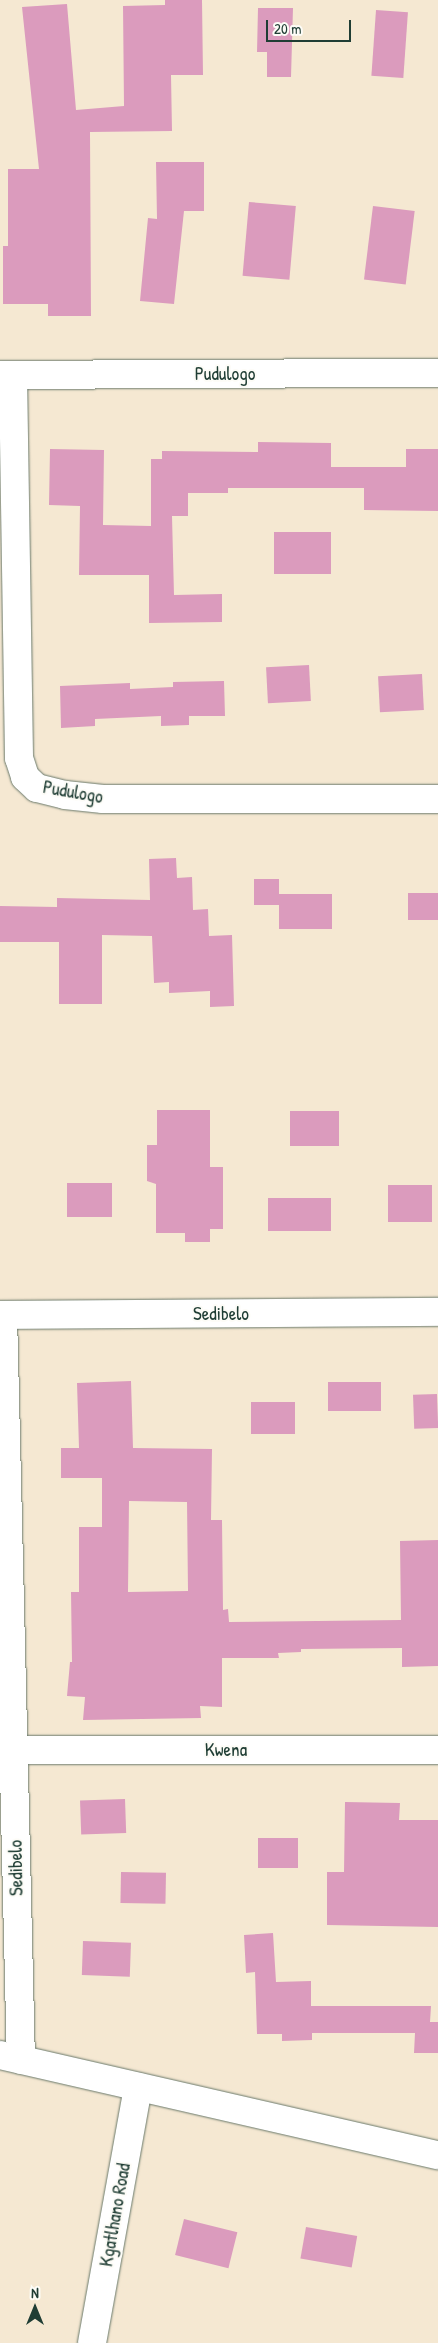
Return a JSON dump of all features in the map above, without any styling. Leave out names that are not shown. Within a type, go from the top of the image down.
[{"type":"street","name":"Pudulogo","points":[[438,373],[6,375],[19,758],[25,777],[37,788],[103,799],[438,799]]},
{"type":"street","name":"Sedibelo","points":[[10,2058],[14,1750],[2,1315],[438,1312]]},
{"type":"street","name":"Kwena","points":[[14,1750],[438,1750]]},
{"type":"street","points":[[10,2058],[438,2155]]},
{"type":"street","name":"Kgatlhano Road","points":[[92,2343],[138,2086]]},
{"type":"building","points":[[165,0],[202,0],[203,75],[171,75],[172,131],[90,132],[91,316],[48,316],[48,304],[3,304],[3,246],[8,246],[8,169],[39,169],[22,7],[67,4],[76,110],[124,106],[123,6],[165,5]]},
{"type":"building","points":[[258,8],[293,8],[291,77],[267,77],[267,52],[257,52]]},
{"type":"building","points":[[376,10],[408,12],[403,78],[371,76]]},
{"type":"building","points":[[156,162],[204,162],[204,211],[184,211],[174,304],[140,301],[148,218],[157,219]]},
{"type":"building","points":[[249,202],[296,206],[289,280],[243,276]]},
{"type":"building","points":[[373,206],[415,211],[406,285],[364,279]]},
{"type":"building","points":[[258,442],[331,443],[331,467],[406,467],[406,449],[438,449],[438,511],[364,510],[364,488],[228,488],[228,493],[188,493],[188,516],[172,516],[174,595],[222,594],[222,622],[149,623],[149,575],[79,575],[80,506],[49,505],[50,449],[104,450],[103,525],[151,526],[151,459],[162,459],[162,451],[258,452]]},
{"type":"building","points":[[274,532],[331,532],[331,574],[274,574]]},
{"type":"building","points":[[309,665],[311,701],[268,703],[266,667]]},
{"type":"building","points":[[422,674],[424,710],[380,712],[378,676]]},
{"type":"building","points":[[224,681],[225,716],[189,716],[189,725],[161,726],[161,716],[95,719],[95,726],[61,728],[60,686],[130,683],[130,689],[173,687],[173,682]]},
{"type":"building","points":[[176,858],[177,878],[192,877],[193,910],[208,909],[209,936],[232,935],[234,1006],[210,1007],[210,991],[169,993],[169,982],[154,983],[152,936],[102,935],[102,1004],[59,1004],[59,942],[0,942],[0,906],[57,907],[57,898],[150,900],[149,859]]},
{"type":"building","points":[[254,879],[279,879],[279,894],[332,894],[332,929],[279,929],[279,905],[254,905]]},
{"type":"building","points":[[408,893],[438,893],[438,920],[408,920]]},
{"type":"building","points":[[157,1110],[210,1110],[210,1167],[223,1167],[223,1229],[210,1229],[210,1242],[185,1242],[185,1233],[156,1233],[156,1184],[147,1181],[147,1145],[157,1145]]},
{"type":"building","points":[[290,1111],[339,1111],[339,1146],[290,1146]]},
{"type":"building","points":[[67,1183],[112,1183],[112,1217],[67,1217]]},
{"type":"building","points":[[388,1185],[432,1185],[432,1222],[388,1222]]},
{"type":"building","points":[[268,1198],[331,1198],[331,1231],[268,1231]]},
{"type":"building","points":[[131,1381],[133,1448],[212,1449],[211,1520],[222,1520],[223,1610],[228,1609],[229,1622],[401,1620],[400,1541],[438,1540],[438,1666],[402,1667],[402,1648],[301,1649],[301,1652],[278,1653],[279,1658],[222,1658],[222,1707],[200,1706],[201,1718],[83,1720],[85,1697],[67,1696],[70,1662],[72,1662],[71,1592],[79,1592],[79,1527],[102,1527],[102,1478],[61,1478],[61,1448],[79,1448],[77,1383]],"holes":[[[129,1501],[187,1502],[188,1591],[128,1592]]]},
{"type":"building","points":[[328,1382],[381,1382],[381,1411],[328,1411]]},
{"type":"building","points":[[437,1394],[438,1428],[414,1429],[413,1395]]},
{"type":"building","points":[[251,1402],[295,1402],[295,1434],[251,1434]]},
{"type":"building","points":[[125,1799],[126,1833],[81,1835],[80,1801]]},
{"type":"building","points":[[345,1802],[400,1803],[399,1820],[438,1820],[438,1927],[327,1925],[327,1872],[344,1872]]},
{"type":"building","points":[[258,1838],[298,1838],[298,1868],[258,1868]]},
{"type":"building","points":[[121,1872],[166,1873],[165,1904],[120,1903]]},
{"type":"building","points":[[273,1933],[276,1982],[311,1981],[311,2006],[431,2006],[430,2022],[438,2022],[438,2053],[414,2053],[415,2033],[312,2033],[312,2040],[282,2041],[282,2034],[257,2034],[255,1972],[246,1973],[244,1935]]},
{"type":"building","points":[[83,1941],[131,1943],[130,1977],[82,1975]]},
{"type":"building","points":[[184,2219],[237,2232],[228,2268],[175,2255]]},
{"type":"building","points":[[306,2227],[357,2236],[352,2268],[300,2259]]}]
